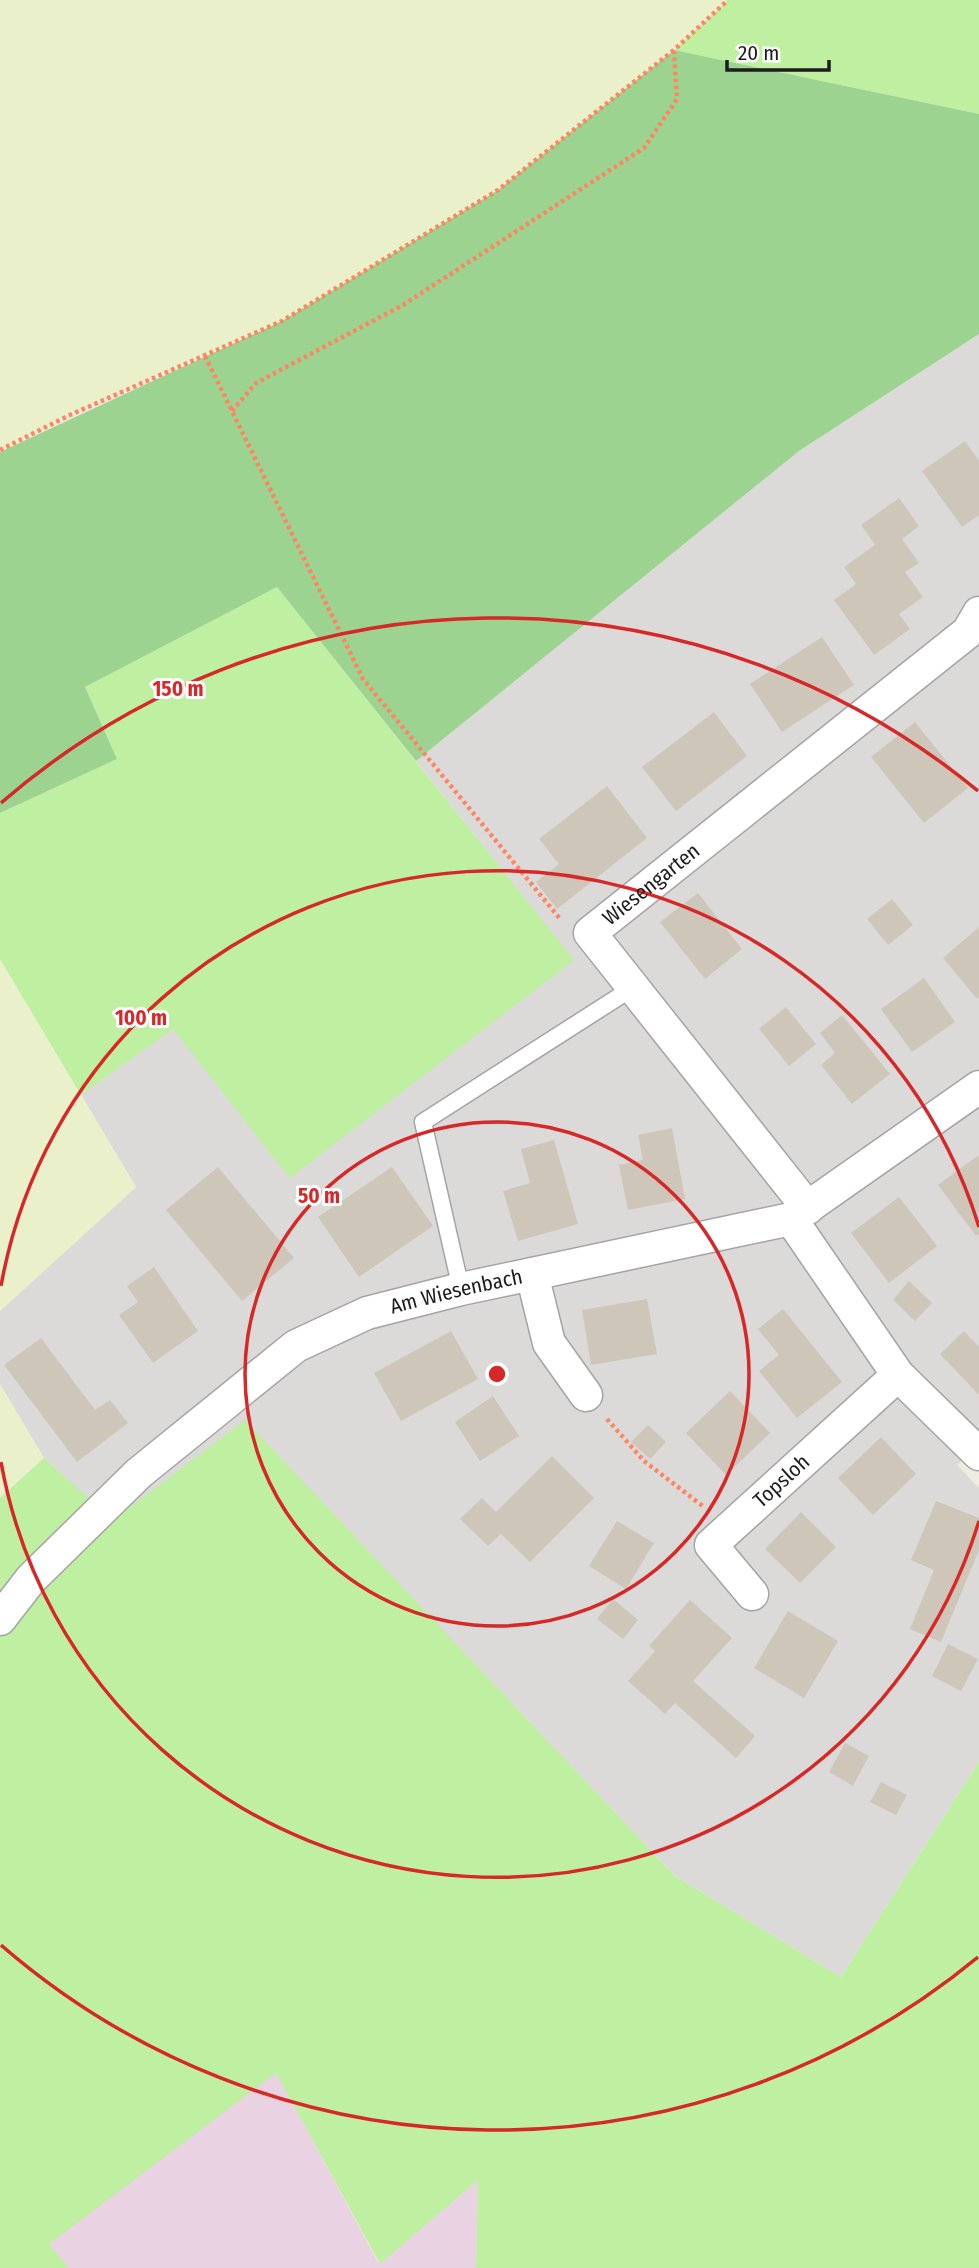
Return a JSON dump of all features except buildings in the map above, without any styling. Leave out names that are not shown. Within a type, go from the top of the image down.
[{"type":"street","name":"Wiesengarten","points":[[799,1214],[634,987],[590,933],[968,632],[979,612]]},
{"type":"street","name":"Am Wiesenbach","points":[[0,1619],[31,1579],[139,1473],[296,1346],[367,1313],[461,1289],[799,1214],[979,1087]]},
{"type":"street","points":[[799,1214],[898,1375],[979,1454]]},
{"type":"street","points":[[532,1274],[549,1343],[586,1395]]},
{"type":"street","name":"Topsloh","points":[[752,1594],[712,1545],[898,1375]]},
{"type":"lane","points":[[461,1289],[423,1122],[634,987]]},
{"type":"path","points":[[0,450],[70,415],[282,321],[498,190],[674,50],[727,0]]},
{"type":"path","points":[[232,411],[256,383],[403,305],[644,148],[677,99],[674,50]]},
{"type":"path","points":[[205,356],[363,679],[564,923],[590,933]]},
{"type":"path","points":[[586,1395],[644,1461],[730,1528]]},
{"type":"shaded area","points":[[979,334],[979,1446],[957,1465],[979,1488],[979,1762],[841,1977],[675,1876],[245,1421],[113,1521],[44,1458],[0,1384],[0,1311],[136,1187],[81,1095],[172,1029],[573,960],[416,761],[799,451]]},
{"type":"shaded area","points":[[276,2072],[379,2264],[478,2180],[476,2268],[69,2268],[48,2244]]},
{"type":"green space","points":[[0,0],[728,0],[674,50],[498,190],[282,321],[70,415],[0,450]]},
{"type":"green space","points":[[728,0],[979,0],[979,114],[674,50]]},
{"type":"green space","points":[[674,50],[979,114],[979,334],[799,451],[416,761],[277,587],[85,687],[117,759],[0,813],[0,452],[282,321],[498,190]]},
{"type":"green space","points":[[277,587],[574,960],[290,1178],[173,1029],[81,1095],[0,959],[0,813],[117,759],[85,687]]},
{"type":"green space","points":[[0,959],[136,1187],[0,1311]]},
{"type":"green space","points":[[0,1384],[44,1458],[0,1498]]},
{"type":"green space","points":[[245,1420],[675,1876],[841,1977],[979,1762],[979,2268],[476,2268],[478,2180],[380,2264],[276,2073],[49,2244],[69,2268],[0,2268],[0,1498],[44,1458],[113,1520]]}]
